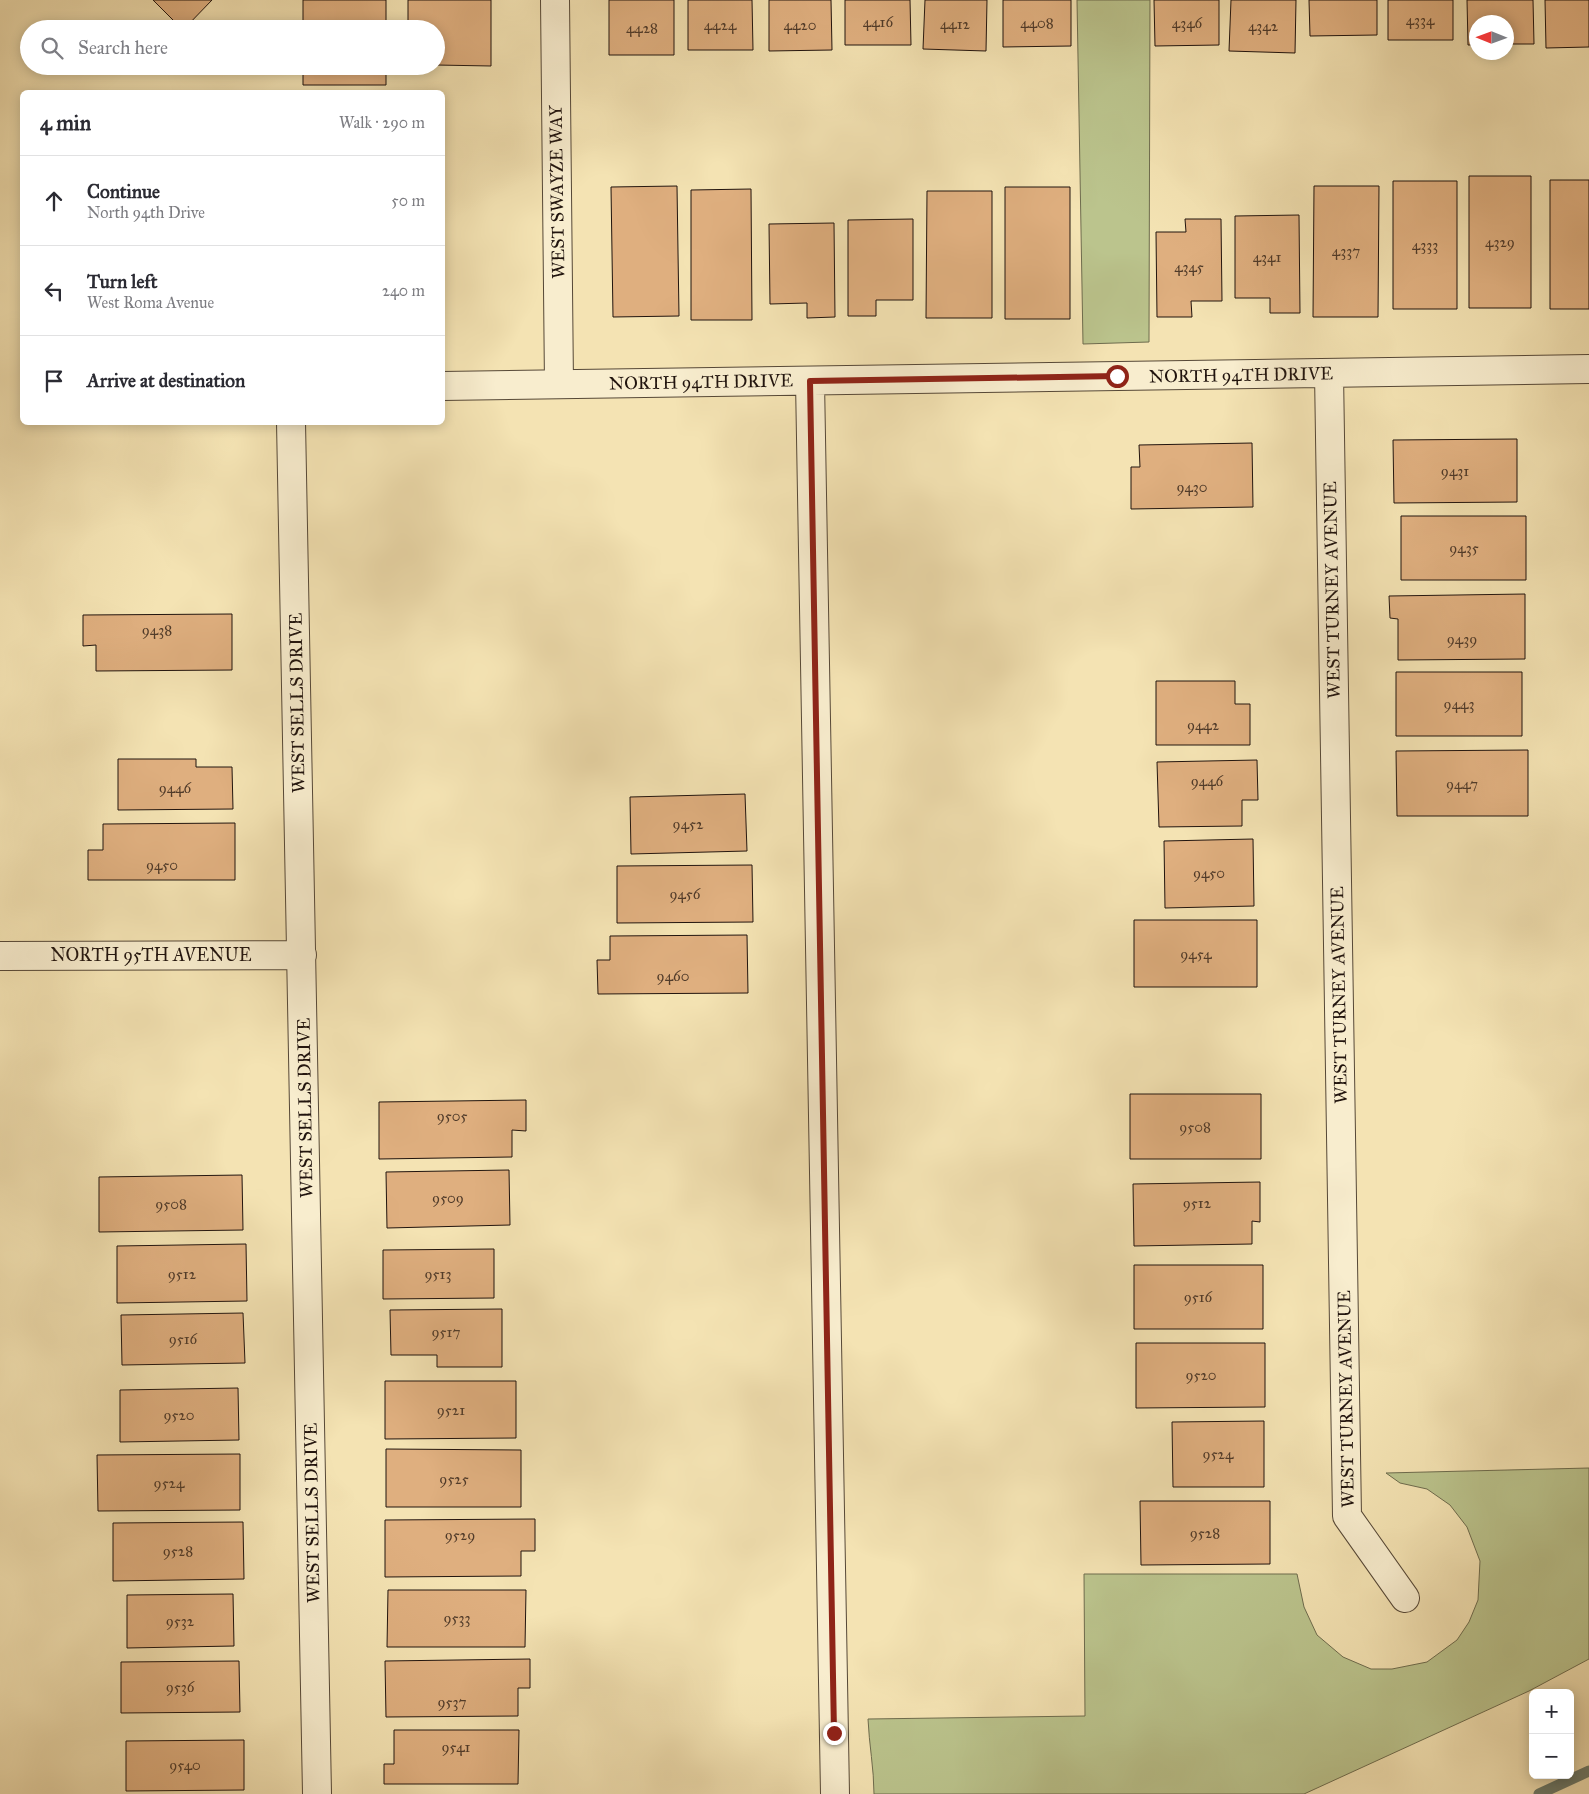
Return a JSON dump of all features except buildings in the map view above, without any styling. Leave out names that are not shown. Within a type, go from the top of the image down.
[{"type":"street","name":"WEST SWAYZE WAY","points":[[555,0],[559,384]]},
{"type":"street","name":"NORTH 94TH DRIVE","points":[[445,386],[1589,370]]},
{"type":"street","name":"WEST TURNEY AVENUE","points":[[1328,373],[1347,1516],[1405,1598]]},
{"type":"street","points":[[810,381],[834,1794]]},
{"type":"street","name":"WEST SELLS DRIVE","points":[[291,425],[317,1794]]},
{"type":"street","name":"NORTH 95TH AVENUE","points":[[0,956],[302,955]]},
{"type":"green space","points":[[1077,0],[1150,0],[1149,342],[1083,344]]},
{"type":"green space","points":[[1589,1468],[1589,1659],[1533,1689],[1529,1689],[1529,1691],[1304,1794],[874,1794],[868,1719],[1085,1716],[1084,1574],[1297,1574],[1304,1607],[1317,1635],[1343,1657],[1371,1669],[1392,1669],[1427,1662],[1457,1640],[1469,1622],[1478,1600],[1480,1561],[1467,1527],[1450,1505],[1427,1489],[1400,1483],[1386,1473]]},
{"type":"waterway","points":[[1539,1794],[1589,1771]]},
{"type":"route","points":[[834,1733],[810,381],[1117,376]]}]
